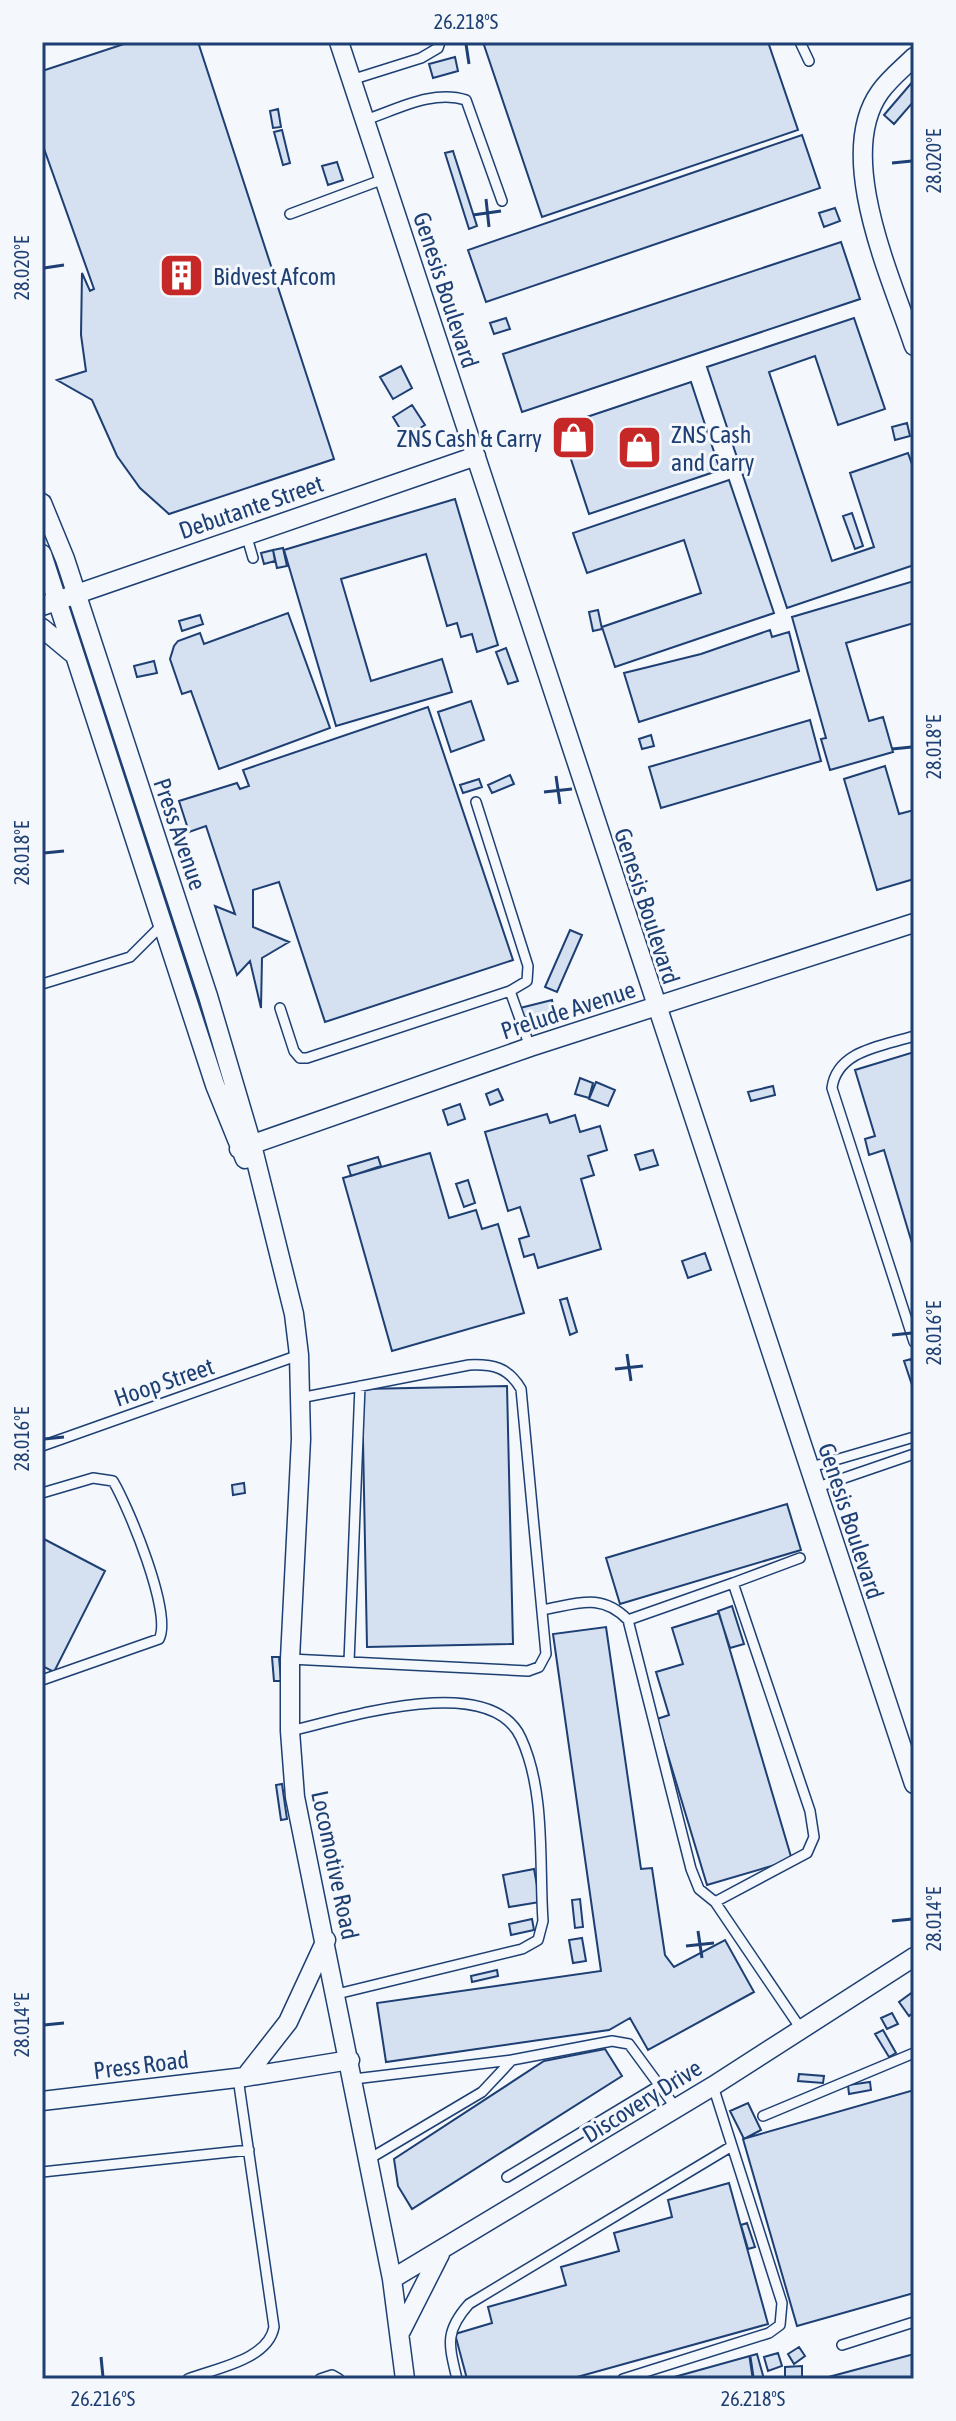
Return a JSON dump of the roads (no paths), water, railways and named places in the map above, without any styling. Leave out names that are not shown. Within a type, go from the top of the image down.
[{"type":"street","name":"Genesis Boulevard","points":[[339,42],[654,1006],[914,1784]]},
{"type":"street","points":[[914,57],[879,94],[864,131],[863,170],[874,224],[914,346]]},
{"type":"street","name":"Debutante Street","points":[[49,603],[476,456]]},
{"type":"street","name":"Press Avenue","points":[[42,503],[76,593],[208,996],[246,1147]]},
{"type":"street","name":"Press Avenue","points":[[44,570],[49,603],[74,655],[188,1001],[259,1185],[294,1314],[299,1355]]},
{"type":"street","points":[[42,628],[74,655]]},
{"type":"street","name":"Prelude Avenue","points":[[246,1147],[530,1047],[914,923]]},
{"type":"street","points":[[188,1001],[208,996]]},
{"type":"street","name":"Locomotive Road","points":[[299,1355],[290,1659],[290,1731],[295,1797],[392,2279],[405,2379]]},
{"type":"street","points":[[241,2078],[288,2022],[326,1939]]},
{"type":"street","name":"Discovery Drive","points":[[392,2279],[442,2252],[713,2086],[914,1957]]},
{"type":"street","name":"Press Road","points":[[42,2101],[241,2078],[352,2070]]},
{"type":"street","points":[[400,2335],[413,2303],[442,2252]]},
{"type":"lane","points":[[351,80],[421,58],[438,48],[440,42]]},
{"type":"lane","points":[[800,42],[809,61]]},
{"type":"lane","points":[[365,120],[435,97],[452,96],[466,100],[502,201]]},
{"type":"lane","points":[[290,214],[384,179]]},
{"type":"lane","points":[[246,534],[253,558]]},
{"type":"lane","points":[[280,1008],[294,1051],[300,1058],[307,1058],[510,991],[527,981],[528,966],[476,802]]},
{"type":"lane","points":[[42,984],[130,957],[162,924]]},
{"type":"lane","points":[[510,991],[530,1047]]},
{"type":"lane","points":[[914,1036],[847,1058],[834,1072],[832,1088],[914,1342]]},
{"type":"lane","name":"Hoop Street","points":[[42,1446],[299,1355]]},
{"type":"lane","points":[[290,1659],[528,1671],[539,1667],[546,1654],[521,1389],[511,1373],[491,1364],[469,1365],[300,1398]]},
{"type":"lane","points":[[349,1662],[360,1386]]},
{"type":"lane","points":[[808,1468],[914,1437]]},
{"type":"lane","points":[[815,1488],[914,1454]]},
{"type":"lane","points":[[42,1493],[93,1478],[113,1481],[123,1498],[160,1602],[164,1630],[159,1639],[42,1680]]},
{"type":"lane","points":[[628,1620],[800,1558]]},
{"type":"lane","points":[[715,1902],[807,1853],[814,1837],[810,1811],[733,1583]]},
{"type":"lane","points":[[542,1610],[596,1601],[615,1607],[628,1620],[691,1869],[699,1889],[715,1902],[801,2029]]},
{"type":"lane","points":[[290,1731],[420,1703],[459,1702],[496,1712],[520,1736],[535,1787],[543,1921],[538,1940],[522,1949],[337,1994]]},
{"type":"lane","points":[[352,2070],[512,2060],[612,2041],[629,2044],[676,2108]]},
{"type":"lane","points":[[763,2116],[914,2053]]},
{"type":"lane","points":[[369,2159],[482,2092],[512,2060]]},
{"type":"lane","points":[[188,2379],[262,2350],[272,2338],[274,2327],[241,2078]]},
{"type":"lane","points":[[507,2177],[660,2085]]},
{"type":"lane","points":[[623,2379],[769,2333],[780,2325],[782,2303],[713,2086]]},
{"type":"lane","points":[[457,2379],[449,2343],[454,2320],[469,2304],[732,2146]]},
{"type":"lane","points":[[42,2172],[249,2150]]},
{"type":"lane","points":[[842,2345],[914,2322]]},
{"type":"lane","points":[[320,2379],[332,2375],[339,2379]]},
{"type":"place","name":"Bidvest Afcom","points":[[182,276]]},
{"type":"place","name":"ZNS Cash & Carry","points":[[573,438]]},
{"type":"place","name":"ZNS Cash and Carry","points":[[640,448]]}]
